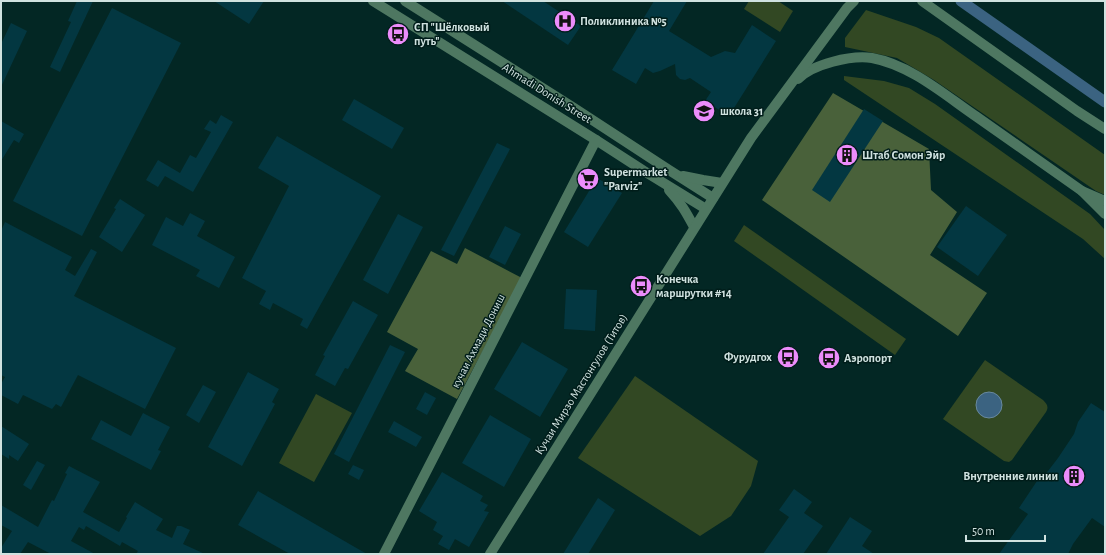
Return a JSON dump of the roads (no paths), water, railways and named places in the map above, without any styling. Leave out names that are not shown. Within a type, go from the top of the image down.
[{"type":"street","name":"Ahmadi Donish Street","points":[[373,1],[660,181],[706,208]]},
{"type":"street","name":"Ahmadi Donish Street","points":[[405,1],[713,198]]},
{"type":"street","points":[[785,91],[847,8],[854,1]]},
{"type":"street","points":[[922,1],[1076,111],[1105,129]]},
{"type":"street","points":[[785,91],[800,76],[819,66],[857,58],[871,58],[886,62],[899,67],[932,86],[1082,191],[1105,214]]},
{"type":"street","name":"Кучаи Мирзо Мастонгулов (Титов)","points":[[490,554],[706,208],[751,138],[785,91]]},
{"type":"street","name":"кучаи Ахмади Дониш","points":[[384,554],[596,140]]},
{"type":"street","points":[[668,170],[687,177],[722,183]]},
{"type":"street","points":[[660,181],[686,210],[694,227]]},
{"type":"street","points":[[1082,191],[1105,201]]},
{"type":"water","points":[[989,392],[998,396],[1002,405],[998,414],[989,418],[980,414],[976,405],[980,396]]},
{"type":"waterway","points":[[961,1],[1105,102]]},
{"type":"place","name":"Поликлиника №5","points":[[565,21]]},
{"type":"place","name":"СП \"Шёлковый путь\"","points":[[398,34]]},
{"type":"place","name":"школа 31","points":[[704,111]]},
{"type":"place","name":"Штаб Сомон Эйр","points":[[847,155]]},
{"type":"place","name":"Supermarket \"Parviz\"","points":[[588,179]]},
{"type":"place","name":"Конечка маршрутки #14","points":[[641,286]]},
{"type":"place","name":"Фурудгох","points":[[788,357]]},
{"type":"place","name":"Аэропорт","points":[[829,358]]},
{"type":"place","name":"Внутренние линии","points":[[1074,476]]}]
